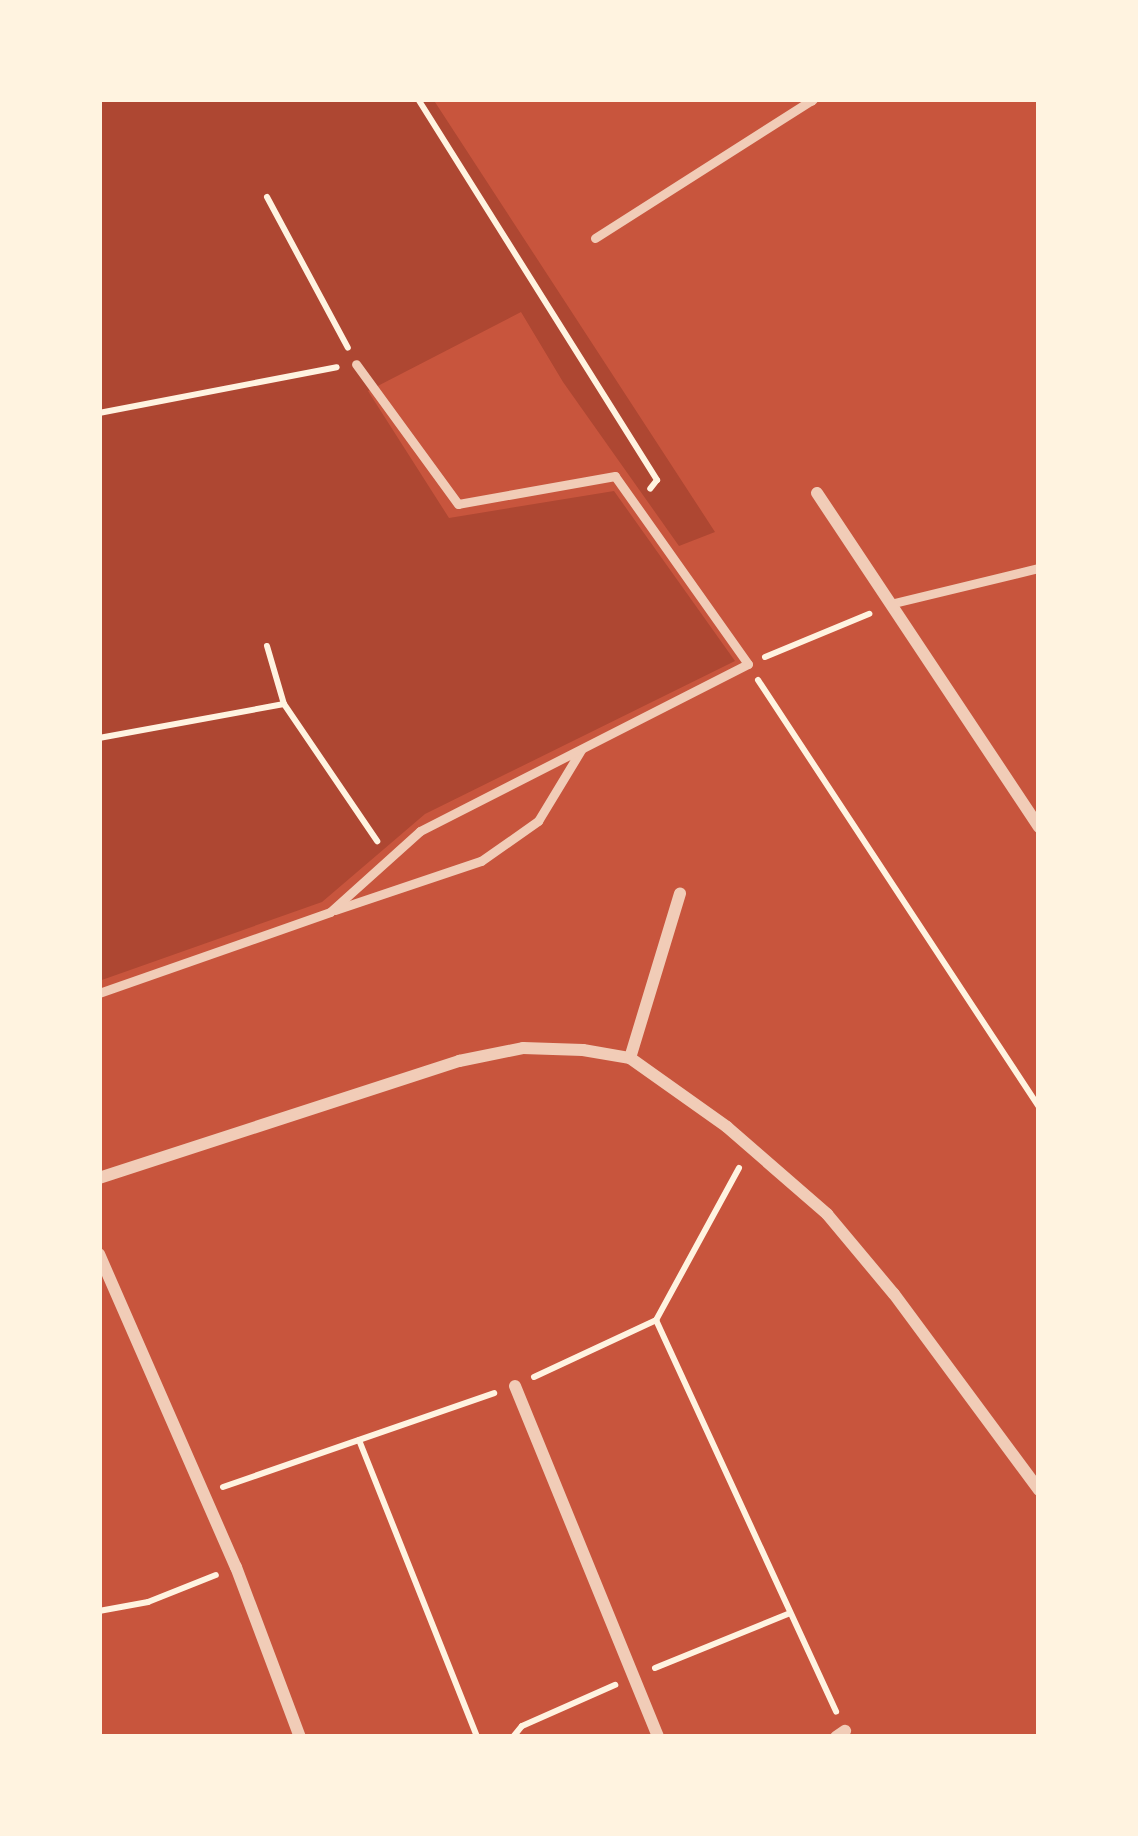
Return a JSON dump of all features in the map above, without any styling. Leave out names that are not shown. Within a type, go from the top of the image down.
[{"type":"street","points":[[818,493],[1039,827]]},
{"type":"street","points":[[630,1058],[680,893]]},
{"type":"street","points":[[99,1178],[459,1061],[524,1048],[630,1058],[750,1147],[827,1214],[894,1294],[1039,1490]]},
{"type":"street","points":[[99,1254],[236,1568],[300,1737]]},
{"type":"street","points":[[515,1386],[658,1737]]},
{"type":"lane","points":[[595,238],[812,99]]},
{"type":"lane","points":[[330,912],[420,831],[748,664],[615,476],[458,504],[356,364]]},
{"type":"lane","points":[[894,603],[1039,568]]},
{"type":"lane","points":[[99,993],[481,861],[538,821],[582,749]]},
{"type":"path","points":[[418,99],[657,480],[636,505]]},
{"type":"path","points":[[99,413],[356,364],[267,197]]},
{"type":"path","points":[[894,603],[748,664],[1039,1107]]},
{"type":"path","points":[[267,646],[284,704],[389,860]]},
{"type":"path","points":[[99,738],[284,704]]},
{"type":"path","points":[[204,1494],[515,1386],[656,1320],[750,1147]]},
{"type":"path","points":[[656,1320],[841,1734]]},
{"type":"path","points":[[359,1440],[477,1737]]},
{"type":"path","points":[[99,1611],[148,1602],[236,1568]]},
{"type":"shaded area","points":[[99,99],[433,99],[715,532],[679,546],[563,382],[521,312],[368,391],[449,518],[614,491],[735,661],[425,814],[322,902],[99,981]]}]
